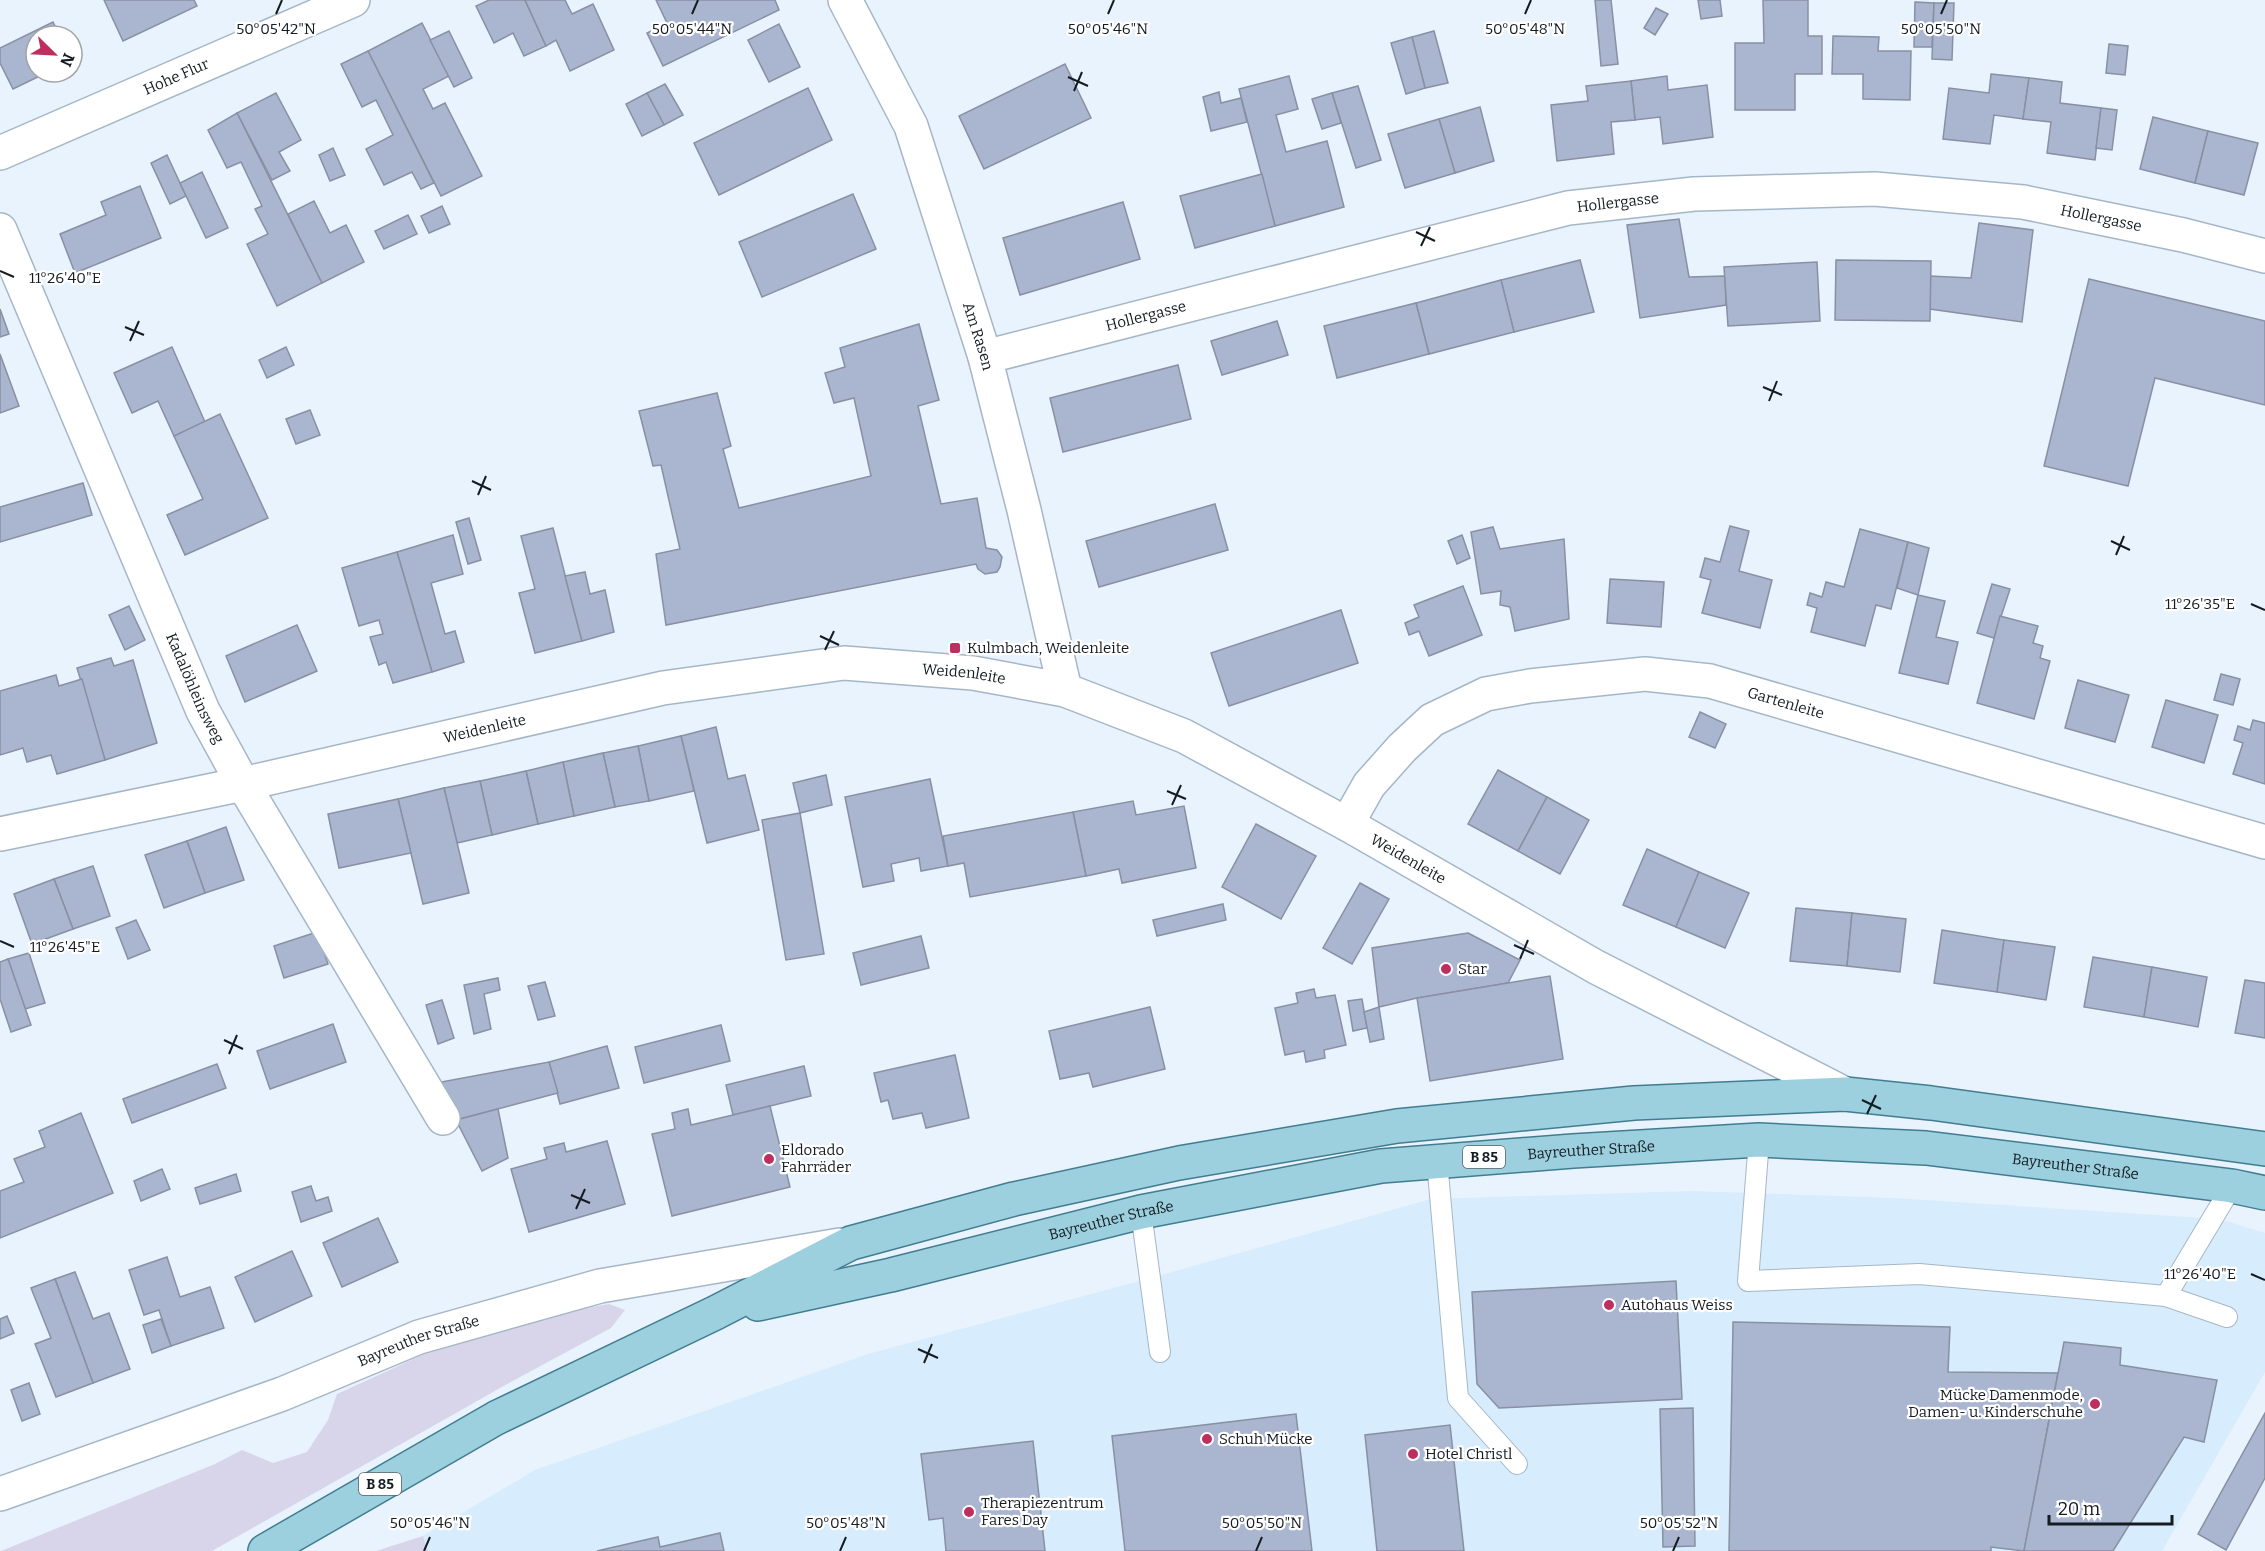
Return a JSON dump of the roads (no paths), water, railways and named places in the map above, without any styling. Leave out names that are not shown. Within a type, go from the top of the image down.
[{"type":"main road","name":"Bayreuther Straße","points":[[265,1551],[496,1418],[715,1313],[851,1244],[1036,1194],[1179,1163],[1398,1126],[1634,1103],[1845,1094],[1943,1105],[2265,1149]]},
{"type":"main road","name":"Bayreuther Straße","points":[[715,1313],[891,1275],[1141,1212],[1381,1166],[1437,1161],[1759,1140],[1926,1148],[2232,1186],[2265,1193]]},
{"type":"street","name":"Hohe Flur","points":[[0,153],[353,0]]},
{"type":"street","name":"Am Rasen","points":[[845,0],[911,126],[985,357],[1024,510],[1065,690]]},
{"type":"street","name":"Hollergasse","points":[[985,357],[1568,208],[1694,194],[1875,189],[2023,202],[2183,235],[2265,256]]},
{"type":"street","name":"Kadalöhleinsweg","points":[[0,230],[203,711],[243,784],[443,1119]]},
{"type":"street","name":"Weidenleite","points":[[0,834],[243,784],[663,688],[844,663],[973,674],[1065,690],[1184,736],[1347,824],[1596,967],[1845,1094]]},
{"type":"street","name":"Gartenleite","points":[[1347,824],[1369,785],[1402,748],[1432,720],[1486,694],[1530,686],[1645,674],[1710,681],[2265,842]]},
{"type":"street","name":"Bayreuther Straße","points":[[0,1494],[282,1394],[419,1337],[600,1286],[851,1244]]},
{"type":"lane","points":[[1759,1140],[1748,1281],[1919,1274],[2166,1296],[2227,1317]]},
{"type":"lane","points":[[1437,1161],[1458,1398],[1517,1464]]},
{"type":"lane","points":[[2166,1296],[2232,1186]]},
{"type":"lane","points":[[1141,1212],[1160,1352]]},
{"type":"place","name":"Kulmbach, Weidenleite","points":[[955,648]]},
{"type":"place","name":"Star","points":[[1446,969]]},
{"type":"place","name":"Eldorado Fahrräder","points":[[769,1159]]},
{"type":"place","name":"Autohaus Weiss","points":[[1609,1305]]},
{"type":"place","name":"Mücke Damenmode, Damen- u. Kinderschuhe","points":[[2095,1404]]},
{"type":"place","name":"Schuh Mücke","points":[[1207,1439]]},
{"type":"place","name":"Hotel Christl","points":[[1413,1454]]},
{"type":"place","name":"Therapiezentrum Fares Day","points":[[969,1512]]}]
